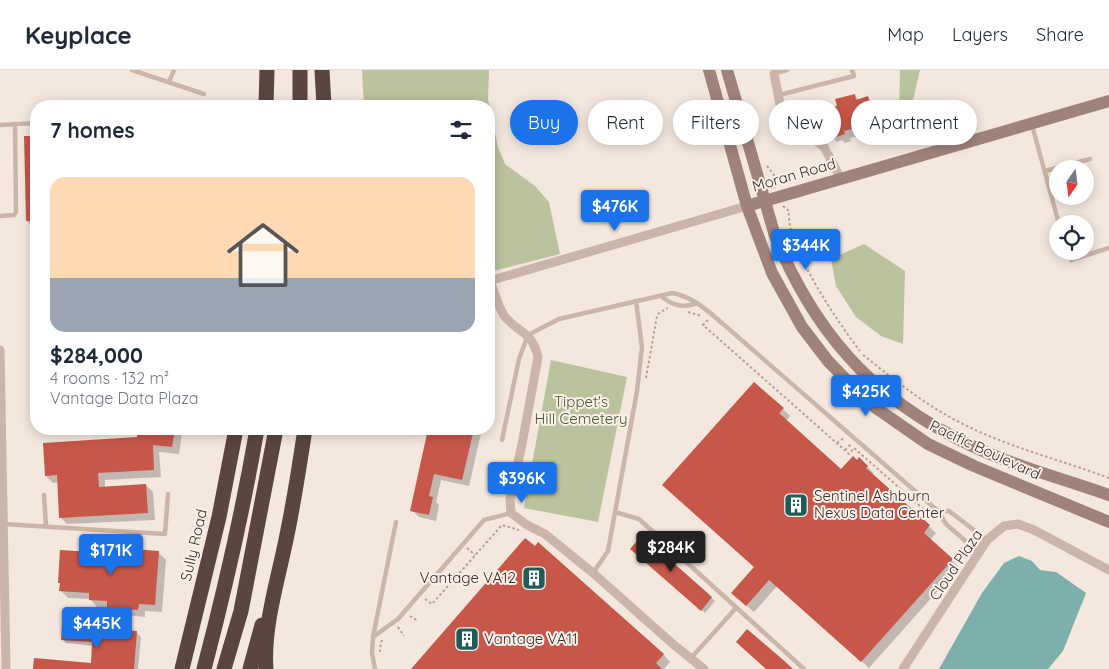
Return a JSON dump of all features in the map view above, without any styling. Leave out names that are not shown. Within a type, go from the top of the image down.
[{"type":"highway","points":[[266,100],[267,70]]},
{"type":"highway","points":[[300,70],[300,100]]},
{"type":"highway","points":[[322,70],[324,100]]},
{"type":"highway","name":"Sully Road","points":[[182,669],[219,517],[235,435]]},
{"type":"highway","points":[[204,669],[244,505],[256,435]]},
{"type":"highway","points":[[224,669],[241,611],[275,435]]},
{"type":"highway","points":[[266,669],[272,607],[291,515],[304,435]]},
{"type":"highway","points":[[250,669],[291,515]]},
{"type":"highway","points":[[173,669],[193,626]]},
{"type":"main road","name":"Pacific Boulevard","points":[[709,70],[747,206],[772,273],[802,327],[828,360],[876,408],[942,451],[1109,522]]},
{"type":"main road","name":"Pacific Boulevard","points":[[727,70],[765,201],[785,259],[807,302],[822,326],[838,346],[876,385],[918,417],[977,448],[1109,495]]},
{"type":"main road","name":"Moran Road","points":[[747,206],[1109,101]]},
{"type":"street","points":[[773,72],[781,109],[788,118],[824,147],[841,179]]},
{"type":"street","name":"Moran Road","points":[[495,280],[747,206]]},
{"type":"street","points":[[495,293],[505,316],[528,334],[538,357],[510,499],[511,513],[545,534],[704,669]]},
{"type":"street","points":[[0,350],[2,538],[6,669]]},
{"type":"street","name":"Cloud Plaza","points":[[903,669],[986,540],[1004,526],[1018,524],[1034,530],[1109,570]]},
{"type":"lane","points":[[132,70],[204,94]]},
{"type":"lane","points":[[169,82],[174,70]]},
{"type":"lane","points":[[773,72],[787,70]]},
{"type":"lane","points":[[778,95],[854,76],[852,70]]},
{"type":"lane","points":[[0,125],[30,123]]},
{"type":"lane","points":[[1032,123],[1057,215]]},
{"type":"lane","points":[[0,216],[14,215],[16,212],[16,124]]},
{"type":"lane","points":[[1045,171],[1090,159]]},
{"type":"lane","points":[[1094,253],[1109,248]]},
{"type":"lane","points":[[502,440],[519,359],[528,334],[558,319],[672,293],[687,296],[695,304]]},
{"type":"lane","points":[[661,296],[670,303],[685,306],[700,305],[715,317],[938,512],[946,524],[978,552]]},
{"type":"lane","points":[[593,573],[608,551],[637,391],[642,346],[636,301]]},
{"type":"lane","points":[[3,524],[165,534],[168,494]]},
{"type":"lane","points":[[44,495],[46,526]]},
{"type":"lane","points":[[615,512],[639,519],[804,669]]},
{"type":"lane","points":[[938,512],[949,512],[986,540]]},
{"type":"lane","points":[[373,637],[398,619],[484,520],[511,513]]},
{"type":"lane","points":[[375,669],[372,653],[373,637],[396,522]]},
{"type":"lane","points":[[691,658],[736,608]]},
{"type":"path","points":[[765,159],[768,168],[774,175],[772,182],[784,208],[789,211],[788,220],[794,240],[809,272],[822,296],[863,355],[907,390],[964,425],[992,437],[1109,478]]},
{"type":"path","points":[[646,380],[657,316],[662,310],[674,309]]},
{"type":"path","points":[[688,312],[708,319],[703,325],[849,454],[854,448],[936,520]]},
{"type":"path","points":[[837,443],[848,434]]},
{"type":"path","points":[[845,450],[856,440]]},
{"type":"path","points":[[420,604],[425,598],[432,604],[502,525],[524,532]]},
{"type":"path","points":[[961,543],[965,557],[963,565]]},
{"type":"path","points":[[463,544],[475,555]]},
{"type":"path","points":[[404,636],[398,627],[410,616],[418,621]]},
{"type":"path","points":[[379,654],[381,642],[386,635]]},
{"type":"green space","points":[[362,70],[489,70],[488,100],[364,100]]},
{"type":"green space","points":[[900,70],[920,70],[913,100],[899,100]]},
{"type":"green space","points":[[495,133],[498,147],[505,164],[535,186],[549,202],[560,254],[495,270]]},
{"type":"green space","points":[[864,244],[905,271],[903,344],[881,336],[856,317],[836,286],[831,259]]},
{"type":"green space","name":"Tippet's Hill Cemetery","points":[[551,360],[627,377],[598,522],[524,508]]},
{"type":"water","points":[[1019,556],[1032,561],[1040,570],[1056,572],[1086,593],[1063,651],[1048,669],[939,669],[982,593],[1004,563]]},
{"type":"building","points":[[855,94],[856,100],[851,100],[851,129],[844,131],[845,134],[841,136],[841,100],[835,99]]},
{"type":"building","points":[[868,96],[869,100],[856,100]]},
{"type":"building","points":[[24,136],[30,136],[30,221],[26,221]]},
{"type":"building","name":"Sentinel Ashburn Nexus Data Center","points":[[754,382],[784,408],[779,413],[841,469],[853,456],[857,460],[859,457],[868,466],[866,468],[930,525],[924,533],[953,559],[861,662],[769,580],[746,606],[731,593],[754,567],[662,485]]},
{"type":"building","points":[[138,435],[174,435],[172,447],[153,445],[154,470],[98,473],[99,487],[146,484],[148,513],[59,518],[57,475],[45,476],[43,443],[137,437]]},
{"type":"building","points":[[427,435],[473,435],[462,480],[434,474],[429,496],[433,497],[429,515],[410,511]]},
{"type":"building","points":[[642,535],[712,597],[701,611],[630,549]]},
{"type":"building","name":"Vantage VA12","points":[[525,538],[535,546],[538,542],[664,654],[656,663],[662,669],[411,669]]},
{"type":"building","points":[[93,546],[159,551],[155,605],[139,604],[138,610],[107,608],[107,601],[89,600],[89,593],[59,591],[60,550],[92,552]]},
{"type":"building","points":[[62,625],[137,631],[134,669],[33,669],[34,658],[91,663],[92,642],[61,640]]},
{"type":"building","points":[[747,629],[793,669],[766,669],[736,642]]},
{"type":"place","name":"Sentinel Ashburn Nexus Data Center","points":[[796,505]]},
{"type":"place","name":"Vantage VA12","points":[[534,578]]},
{"type":"place","name":"Vantage VA11","points":[[467,639]]}]
